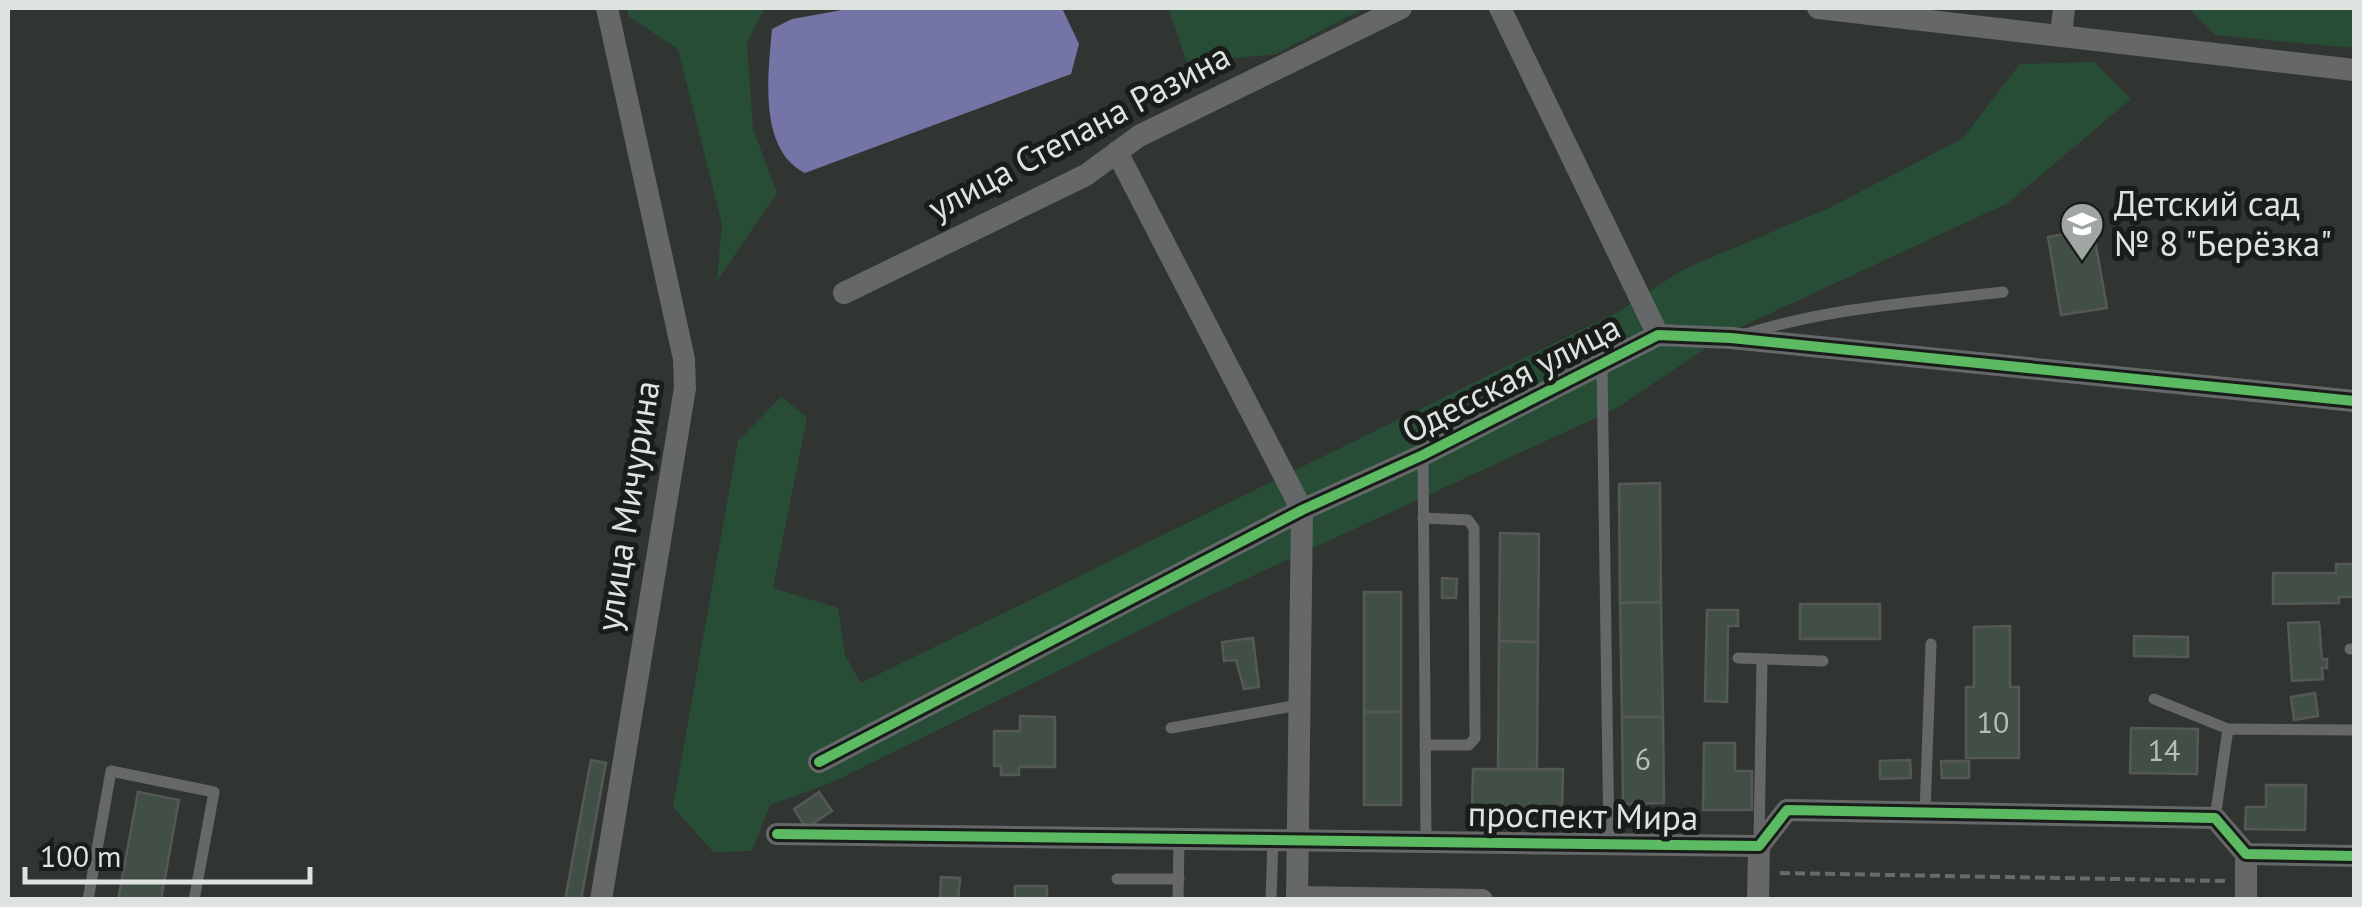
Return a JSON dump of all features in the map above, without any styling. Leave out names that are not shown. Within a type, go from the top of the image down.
[{"type":"street","name":"улица Мичурина","points":[[601,900],[685,388],[684,359],[607,8]]},
{"type":"street","name":"улица Степана Разина","points":[[844,293],[1086,175],[1139,136],[1402,8]]},
{"type":"street","points":[[1500,8],[1658,335]]},
{"type":"street","points":[[1818,8],[2354,70]]},
{"type":"street","points":[[2061,36],[2064,8]]},
{"type":"street","points":[[1117,152],[1302,510],[1297,898],[1482,900]]},
{"type":"street","name":"Одесская улица","points":[[819,762],[1302,510],[1423,454],[1658,335],[1732,338],[2354,402]]},
{"type":"street","points":[[1758,900],[1759,846],[1787,810],[2215,818],[2246,854],[2246,891]]},
{"type":"street","name":"проспект Мира","points":[[777,834],[1759,846]]},
{"type":"street","points":[[2246,854],[2354,856]]},
{"type":"lane","points":[[1732,338],[1795,321],[2003,292]]},
{"type":"lane","points":[[1602,366],[1608,844]]},
{"type":"lane","points":[[1423,454],[1426,841]]},
{"type":"lane","points":[[1423,518],[1468,520],[1474,528],[1475,738],[1469,745],[1425,745]]},
{"type":"lane","points":[[1925,813],[1931,644]]},
{"type":"lane","points":[[1738,658],[1822,661]]},
{"type":"lane","points":[[1759,846],[1762,658]]},
{"type":"lane","points":[[2154,699],[2228,728],[2354,730]]},
{"type":"lane","points":[[1170,728],[1299,705]]},
{"type":"lane","points":[[2215,818],[2228,728]]},
{"type":"lane","points":[[88,900],[111,771],[214,792],[194,900]]},
{"type":"lane","points":[[1178,900],[1179,838]]},
{"type":"lane","points":[[1271,900],[1272,838]]},
{"type":"lane","points":[[1117,879],[1178,879]]},
{"type":"path","points":[[1759,873],[2246,891]]},
{"type":"green space","points":[[628,8],[771,8],[764,9],[747,43],[753,129],[777,193],[717,281],[722,224],[678,49],[628,16]]},
{"type":"green space","points":[[1168,8],[1365,8],[1276,54],[1187,63]]},
{"type":"green space","points":[[2189,8],[2354,8],[2354,48],[2215,35]]},
{"type":"green space","points":[[2094,62],[2131,99],[2008,203],[1730,332],[1615,409],[1211,595],[833,782],[770,805],[752,851],[713,852],[673,807],[738,441],[781,397],[807,417],[773,588],[838,608],[845,655],[861,683],[1618,312],[1684,269],[1831,207],[1962,139],[2020,64]]},
{"type":"water","points":[[853,8],[1062,8],[1079,44],[1071,74],[805,173],[779,147],[773,129],[768,88],[772,29],[792,19]]},
{"type":"building","points":[[2093,229],[2107,308],[2061,315],[2048,237]]},
{"type":"building","points":[[1660,483],[1661,602],[1620,603],[1619,484]]},
{"type":"building","points":[[1500,533],[1539,534],[1538,642],[1499,641]]},
{"type":"building","points":[[2336,564],[2354,564],[2354,597],[2339,597],[2339,603],[2273,604],[2273,573],[2336,573]]},
{"type":"building","points":[[1442,578],[1457,579],[1456,598],[1442,598]]},
{"type":"building","points":[[1364,592],[1401,592],[1401,712],[1364,712]]},
{"type":"building","points":[[1661,602],[1663,717],[1622,717],[1620,603]]},
{"type":"building","points":[[1800,604],[1880,604],[1880,639],[1800,639]]},
{"type":"building","points":[[1707,610],[1738,610],[1738,626],[1728,626],[1727,702],[1705,701]]},
{"type":"building","points":[[2319,622],[2322,659],[2327,659],[2327,668],[2322,668],[2323,679],[2292,681],[2288,623]]},
{"type":"building","points":[[2010,626],[2010,687],[2019,687],[2019,758],[1966,758],[1966,687],[1974,687],[1974,627]]},
{"type":"building","points":[[2134,636],[2188,637],[2188,657],[2134,656]]},
{"type":"building","points":[[1253,638],[1259,687],[1244,689],[1236,660],[1224,661],[1222,642]]},
{"type":"building","points":[[1499,641],[1538,642],[1537,769],[1498,769]]},
{"type":"building","points":[[2315,693],[2318,716],[2294,720],[2291,697]]},
{"type":"building","points":[[1364,712],[1401,712],[1401,805],[1364,805]]},
{"type":"building","points":[[1020,716],[1055,717],[1055,767],[1019,767],[1019,775],[1001,775],[1001,766],[994,766],[994,731],[1020,731]]},
{"type":"building","points":[[1622,717],[1663,717],[1664,803],[1623,804]]},
{"type":"building","points":[[2131,728],[2198,729],[2197,774],[2130,773]]},
{"type":"building","points":[[1704,743],[1735,743],[1735,771],[1752,771],[1752,810],[1703,810]]},
{"type":"building","points":[[591,760],[606,763],[581,900],[565,900]]},
{"type":"building","points":[[1910,760],[1911,778],[1880,779],[1880,761]]},
{"type":"building","points":[[1941,761],[1969,761],[1969,778],[1942,778]]},
{"type":"building","points":[[1473,769],[1563,769],[1562,811],[1472,810]]},
{"type":"building","points":[[2266,785],[2306,785],[2305,830],[2245,829],[2246,807],[2266,807]]},
{"type":"building","points":[[138,792],[179,800],[161,900],[118,900]]},
{"type":"building","points":[[819,792],[832,811],[806,828],[794,809]]},
{"type":"building","points":[[941,877],[960,878],[958,900],[940,900]]},
{"type":"building","points":[[1015,886],[1047,886],[1047,900],[1015,900]]},
{"type":"cycle path","points":[[819,762],[1302,510],[1423,455],[1658,335],[1731,338],[2354,401]]},
{"type":"cycle path","points":[[777,834],[1759,846],[1787,810],[2215,818],[2246,854],[2354,856]]},
{"type":"place","name":"Детский сад № 8 \"Берёзка\"","points":[[2082,262]]}]
